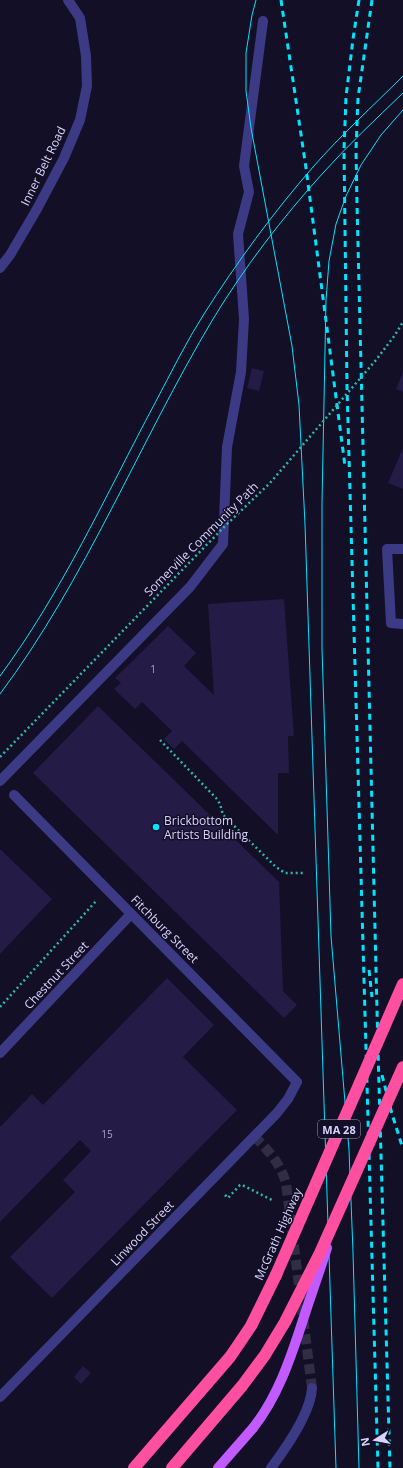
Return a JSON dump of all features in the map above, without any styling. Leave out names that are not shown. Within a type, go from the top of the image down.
[{"type":"highway","name":"McGrath Highway","points":[[134,1468],[230,1357],[251,1326],[276,1274],[403,984]]},
{"type":"highway","name":"MA 28","points":[[172,1468],[224,1408],[268,1350],[304,1287],[341,1208],[403,1067]]},
{"type":"main road","points":[[218,1468],[253,1428],[270,1402],[296,1342],[341,1208]]},
{"type":"street","name":"Inner Belt Road","points":[[0,268],[10,255],[41,203],[64,158],[80,120],[87,86],[86,56],[80,18],[68,0]]},
{"type":"street","points":[[0,781],[190,587],[223,544],[227,447],[241,372],[244,319],[238,234],[249,192],[244,166],[263,21]]},
{"type":"street","points":[[403,549],[387,548],[391,623],[403,624]]},
{"type":"street","name":"Fitchburg Street","points":[[14,795],[297,1082]]},
{"type":"street","name":"Chestnut Street","points":[[0,1053],[131,914]]},
{"type":"street","name":"Linwood Street","points":[[0,1397],[277,1113],[297,1082]]},
{"type":"street","points":[[271,1468],[308,1407],[312,1394],[312,1388]]},
{"type":"path","name":"Somerville Community Path","points":[[0,757],[225,526],[270,483],[376,360],[403,322]]},
{"type":"path","points":[[160,740],[217,800],[224,815],[276,867],[285,873],[304,873]]},
{"type":"path","name":"Chestnut Street","points":[[0,1007],[107,890]]},
{"type":"path","points":[[225,1195],[228,1198],[240,1185],[242,1185],[272,1200]]},
{"type":"building","points":[[252,368],[264,371],[259,391],[247,388]]},
{"type":"building","points":[[403,372],[403,392],[396,389]]},
{"type":"building","points":[[403,448],[403,489],[388,483]]},
{"type":"building","points":[[284,599],[294,736],[288,736],[289,773],[278,773],[278,835],[182,741],[174,749],[164,739],[172,731],[142,702],[135,709],[114,689],[121,683],[115,678],[168,626],[196,653],[184,666],[214,695],[208,604]]},
{"type":"building","name":"Brickbottom Artists Building","points":[[98,706],[279,882],[283,991],[297,1005],[284,1018],[33,773]]},
{"type":"building","points":[[0,849],[52,899],[0,954]]},
{"type":"building","points":[[167,978],[214,1025],[183,1057],[237,1110],[52,1298],[10,1257],[75,1192],[63,1180],[91,1151],[80,1140],[0,1222],[0,1127],[32,1094],[43,1105]]},
{"type":"building","points":[[83,1366],[91,1373],[81,1384],[74,1377]]},
{"type":"tunnel","points":[[254,1136],[281,1169],[286,1183],[312,1388]]},
{"type":"tram line","points":[[256,0],[246,53],[246,91],[251,128],[292,346],[299,405],[305,524],[336,1468]]},
{"type":"tram line","points":[[0,676],[22,644],[63,577],[101,508],[185,347],[204,314],[229,276],[256,238],[298,184],[346,132],[403,76]]},
{"type":"tram line","points":[[0,694],[31,650],[86,558],[186,366],[213,319],[238,281],[264,244],[308,190],[342,152],[403,93]]},
{"type":"tram line","points":[[359,1468],[349,1150],[331,936],[322,648],[322,503],[326,300],[329,261],[336,224],[346,196],[361,165],[381,135],[403,110]]},
{"type":"railway","points":[[281,0],[306,168],[345,466]]},
{"type":"railway","points":[[359,0],[346,97],[344,150],[347,387],[378,1468]]},
{"type":"railway","points":[[372,0],[358,98],[356,150],[378,1050],[390,1468]]},
{"type":"railway","points":[[369,970],[372,997]]},
{"type":"railway","points":[[382,1075],[403,1149]]},
{"type":"place","name":"Brickbottom Artists Building","points":[[156,827]]}]
